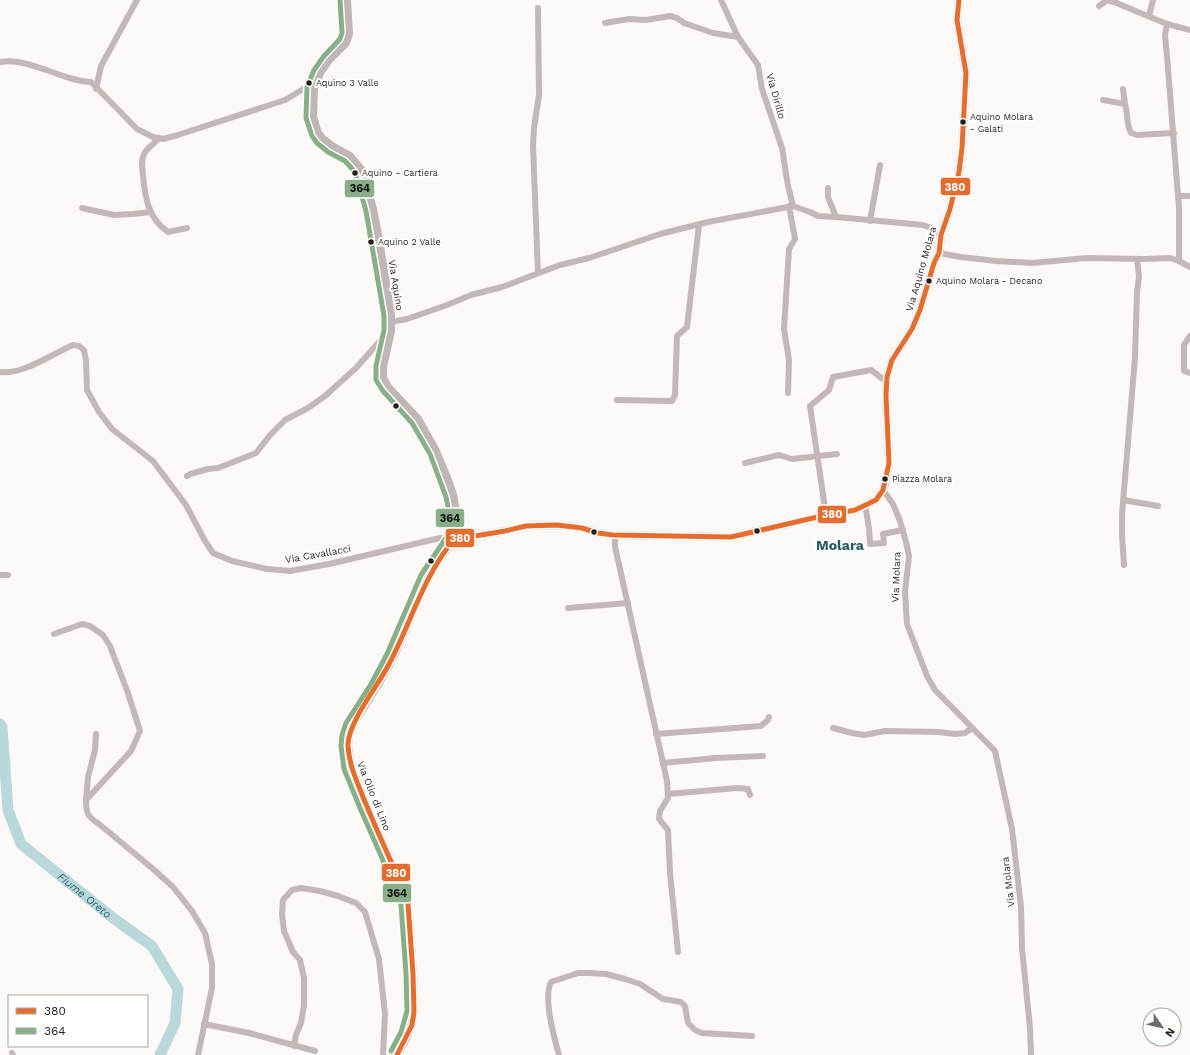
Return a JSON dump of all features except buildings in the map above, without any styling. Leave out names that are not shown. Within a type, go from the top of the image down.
[{"type":"street","points":[[96,89],[101,66],[137,0]]},
{"type":"street","name":"Via Aquino","points":[[347,0],[348,40],[324,65],[316,80],[314,88],[313,117],[318,133],[328,143],[350,156],[361,169],[373,209],[378,234],[391,322],[383,367],[383,378],[388,387],[418,419],[436,451],[453,494],[459,527],[455,538]]},
{"type":"street","name":"Via Dirillo","points":[[721,0],[738,37],[758,65],[762,89],[782,148],[795,239],[789,249],[784,329],[789,360],[788,393]]},
{"type":"street","name":"Via Aquino Molara","points":[[882,490],[885,484],[889,463],[886,382],[892,360],[912,329],[920,310],[938,253],[941,235],[950,209],[959,172],[962,148],[966,73],[958,20],[959,0]]},
{"type":"street","points":[[1099,6],[1107,0],[1123,5],[1167,24],[1190,30]]},
{"type":"street","points":[[1149,16],[1153,0]]},
{"type":"street","points":[[538,8],[539,95],[534,128],[534,146],[538,273]]},
{"type":"street","points":[[605,23],[629,18],[646,20],[670,16],[713,34],[738,37]]},
{"type":"street","points":[[1167,24],[1165,35],[1180,208],[1179,261]]},
{"type":"street","points":[[0,62],[6,61],[42,68],[80,82],[91,82],[96,89],[137,129],[153,137],[163,139],[178,136],[285,100],[305,88],[314,88]]},
{"type":"street","points":[[1124,89],[1128,127],[1131,133],[1174,134]]},
{"type":"street","points":[[1103,100],[1125,104]]},
{"type":"street","points":[[159,138],[145,152],[142,161],[145,196],[151,212],[159,226],[168,232],[187,228]]},
{"type":"street","points":[[870,221],[880,165]]},
{"type":"street","points":[[828,188],[828,197],[836,217]]},
{"type":"street","points":[[1178,196],[1190,196]]},
{"type":"street","points":[[391,322],[406,319],[478,292],[502,287],[560,265],[596,256],[626,244],[645,240],[660,234],[699,224],[791,206],[818,216],[923,225],[931,228],[941,235]]},
{"type":"street","points":[[82,208],[114,215],[151,212]]},
{"type":"street","points":[[617,400],[672,401],[675,395],[677,336],[687,327],[699,224]]},
{"type":"street","points":[[938,253],[961,258],[1032,263],[1087,258],[1170,258],[1190,267]]},
{"type":"street","points":[[1124,565],[1122,535],[1123,500],[1135,358],[1137,292],[1139,277],[1137,259]]},
{"type":"street","points":[[1190,336],[1184,345],[1184,371],[1190,373]]},
{"type":"street","points":[[187,476],[208,469],[218,468],[256,453],[271,434],[285,420],[308,408],[325,396],[356,368],[379,342],[389,339]]},
{"type":"street","name":"Via Cavallacci","points":[[0,372],[7,373],[34,364],[73,345],[79,346],[84,350],[86,360],[87,390],[99,412],[112,429],[153,461],[186,505],[205,541],[213,552],[232,561],[267,569],[290,571],[328,564],[440,538],[455,538]]},
{"type":"street","points":[[826,515],[810,406],[829,390],[833,377],[871,370],[886,382]]},
{"type":"street","points":[[745,463],[779,455],[792,459],[837,454]]},
{"type":"street","points":[[455,538],[505,531],[526,526],[557,525],[582,528],[598,533],[616,535],[731,537],[826,515],[855,510],[876,500],[882,490]]},
{"type":"street","name":"Via Molara","points":[[882,490],[893,504],[903,530],[909,556],[905,597],[907,624],[927,676],[935,690],[995,751],[1012,829],[1021,907],[1022,948],[1030,1028],[1031,1055]]},
{"type":"street","points":[[1123,500],[1158,506]]},
{"type":"street","points":[[865,505],[870,544],[884,543],[884,534],[903,530]]},
{"type":"street","points":[[616,535],[615,548],[667,781],[668,794],[666,802],[660,811],[659,820],[668,830],[670,873],[678,952]]},
{"type":"street","name":"Via Olio di Lino","points":[[396,1055],[408,1038],[414,1012],[409,914],[406,895],[366,805],[351,766],[348,754],[349,736],[352,726],[390,665],[427,578],[439,558],[455,538]]},
{"type":"street","points":[[0,575],[8,575]]},
{"type":"street","points":[[568,608],[628,603]]},
{"type":"street","points":[[54,634],[82,624],[90,626],[103,635],[110,646],[140,731],[131,751],[86,800]]},
{"type":"street","points":[[656,734],[761,726],[768,720],[769,717]]},
{"type":"street","points":[[833,728],[864,735],[884,731],[939,732],[956,734],[965,733],[972,728]]},
{"type":"street","points":[[96,734],[95,750],[88,776],[86,811],[91,819],[152,868],[173,888],[192,911],[205,933],[212,964],[212,988],[198,1055]]},
{"type":"street","points":[[663,763],[716,758],[763,756]]},
{"type":"street","points":[[668,794],[737,788],[748,789],[750,796]]},
{"type":"street","points":[[294,1046],[296,1035],[301,1023],[304,1005],[304,978],[300,960],[293,952],[284,931],[282,914],[283,900],[292,890],[302,888],[338,896],[356,903],[365,912],[379,959],[385,1014],[383,1055]]},
{"type":"street","points":[[558,1055],[548,1001],[548,987],[550,982],[578,973],[606,974],[625,978],[640,984],[663,999],[681,1002],[685,1006],[688,1023],[695,1030],[702,1033],[752,1036]]},
{"type":"street","points":[[204,1024],[249,1033],[316,1051]]},
{"type":"waterway","name":"Fiume Oreto","points":[[0,724],[2,727],[8,810],[21,844],[113,918],[152,946],[178,989],[175,1023],[160,1055]]},
{"type":"transit line","name":"364","points":[[340,0],[342,33],[340,39],[324,56],[314,70],[307,87],[306,118],[312,136],[317,143],[328,152],[345,161],[355,172],[366,211],[384,316],[384,330],[376,366],[376,380],[383,391],[412,423],[430,454],[446,497],[452,527],[421,575],[387,654],[371,684],[346,723],[342,735],[341,746],[344,769],[399,897],[401,905],[407,1011],[401,1032],[391,1051]]},
{"type":"transit line","name":"380","points":[[397,1055],[412,1025],[414,1012],[408,904],[406,895],[357,781],[351,764],[348,746],[352,727],[388,666],[426,584],[444,553],[455,538],[505,531],[526,526],[557,525],[582,528],[598,533],[613,535],[731,537],[855,510],[876,500],[883,490],[889,463],[886,395],[887,377],[892,360],[912,329],[920,310],[934,263],[939,253],[941,235],[950,209],[959,172],[962,148],[966,73],[957,20],[959,0]]},
{"type":"place","name":"Aquino 3 Valle","points":[[309,83]]},
{"type":"place","name":"Aquino Molara - Galati","points":[[963,122]]},
{"type":"place","name":"Aquino - Cartiera","points":[[355,173]]},
{"type":"place","name":"Aquino 2 Valle","points":[[371,242]]},
{"type":"place","name":"Aquino Molara - Decano","points":[[929,281]]},
{"type":"place","name":"Piazza Molara","points":[[885,479]]},
{"type":"district","name":"Molara","points":[[840,545]]}]
